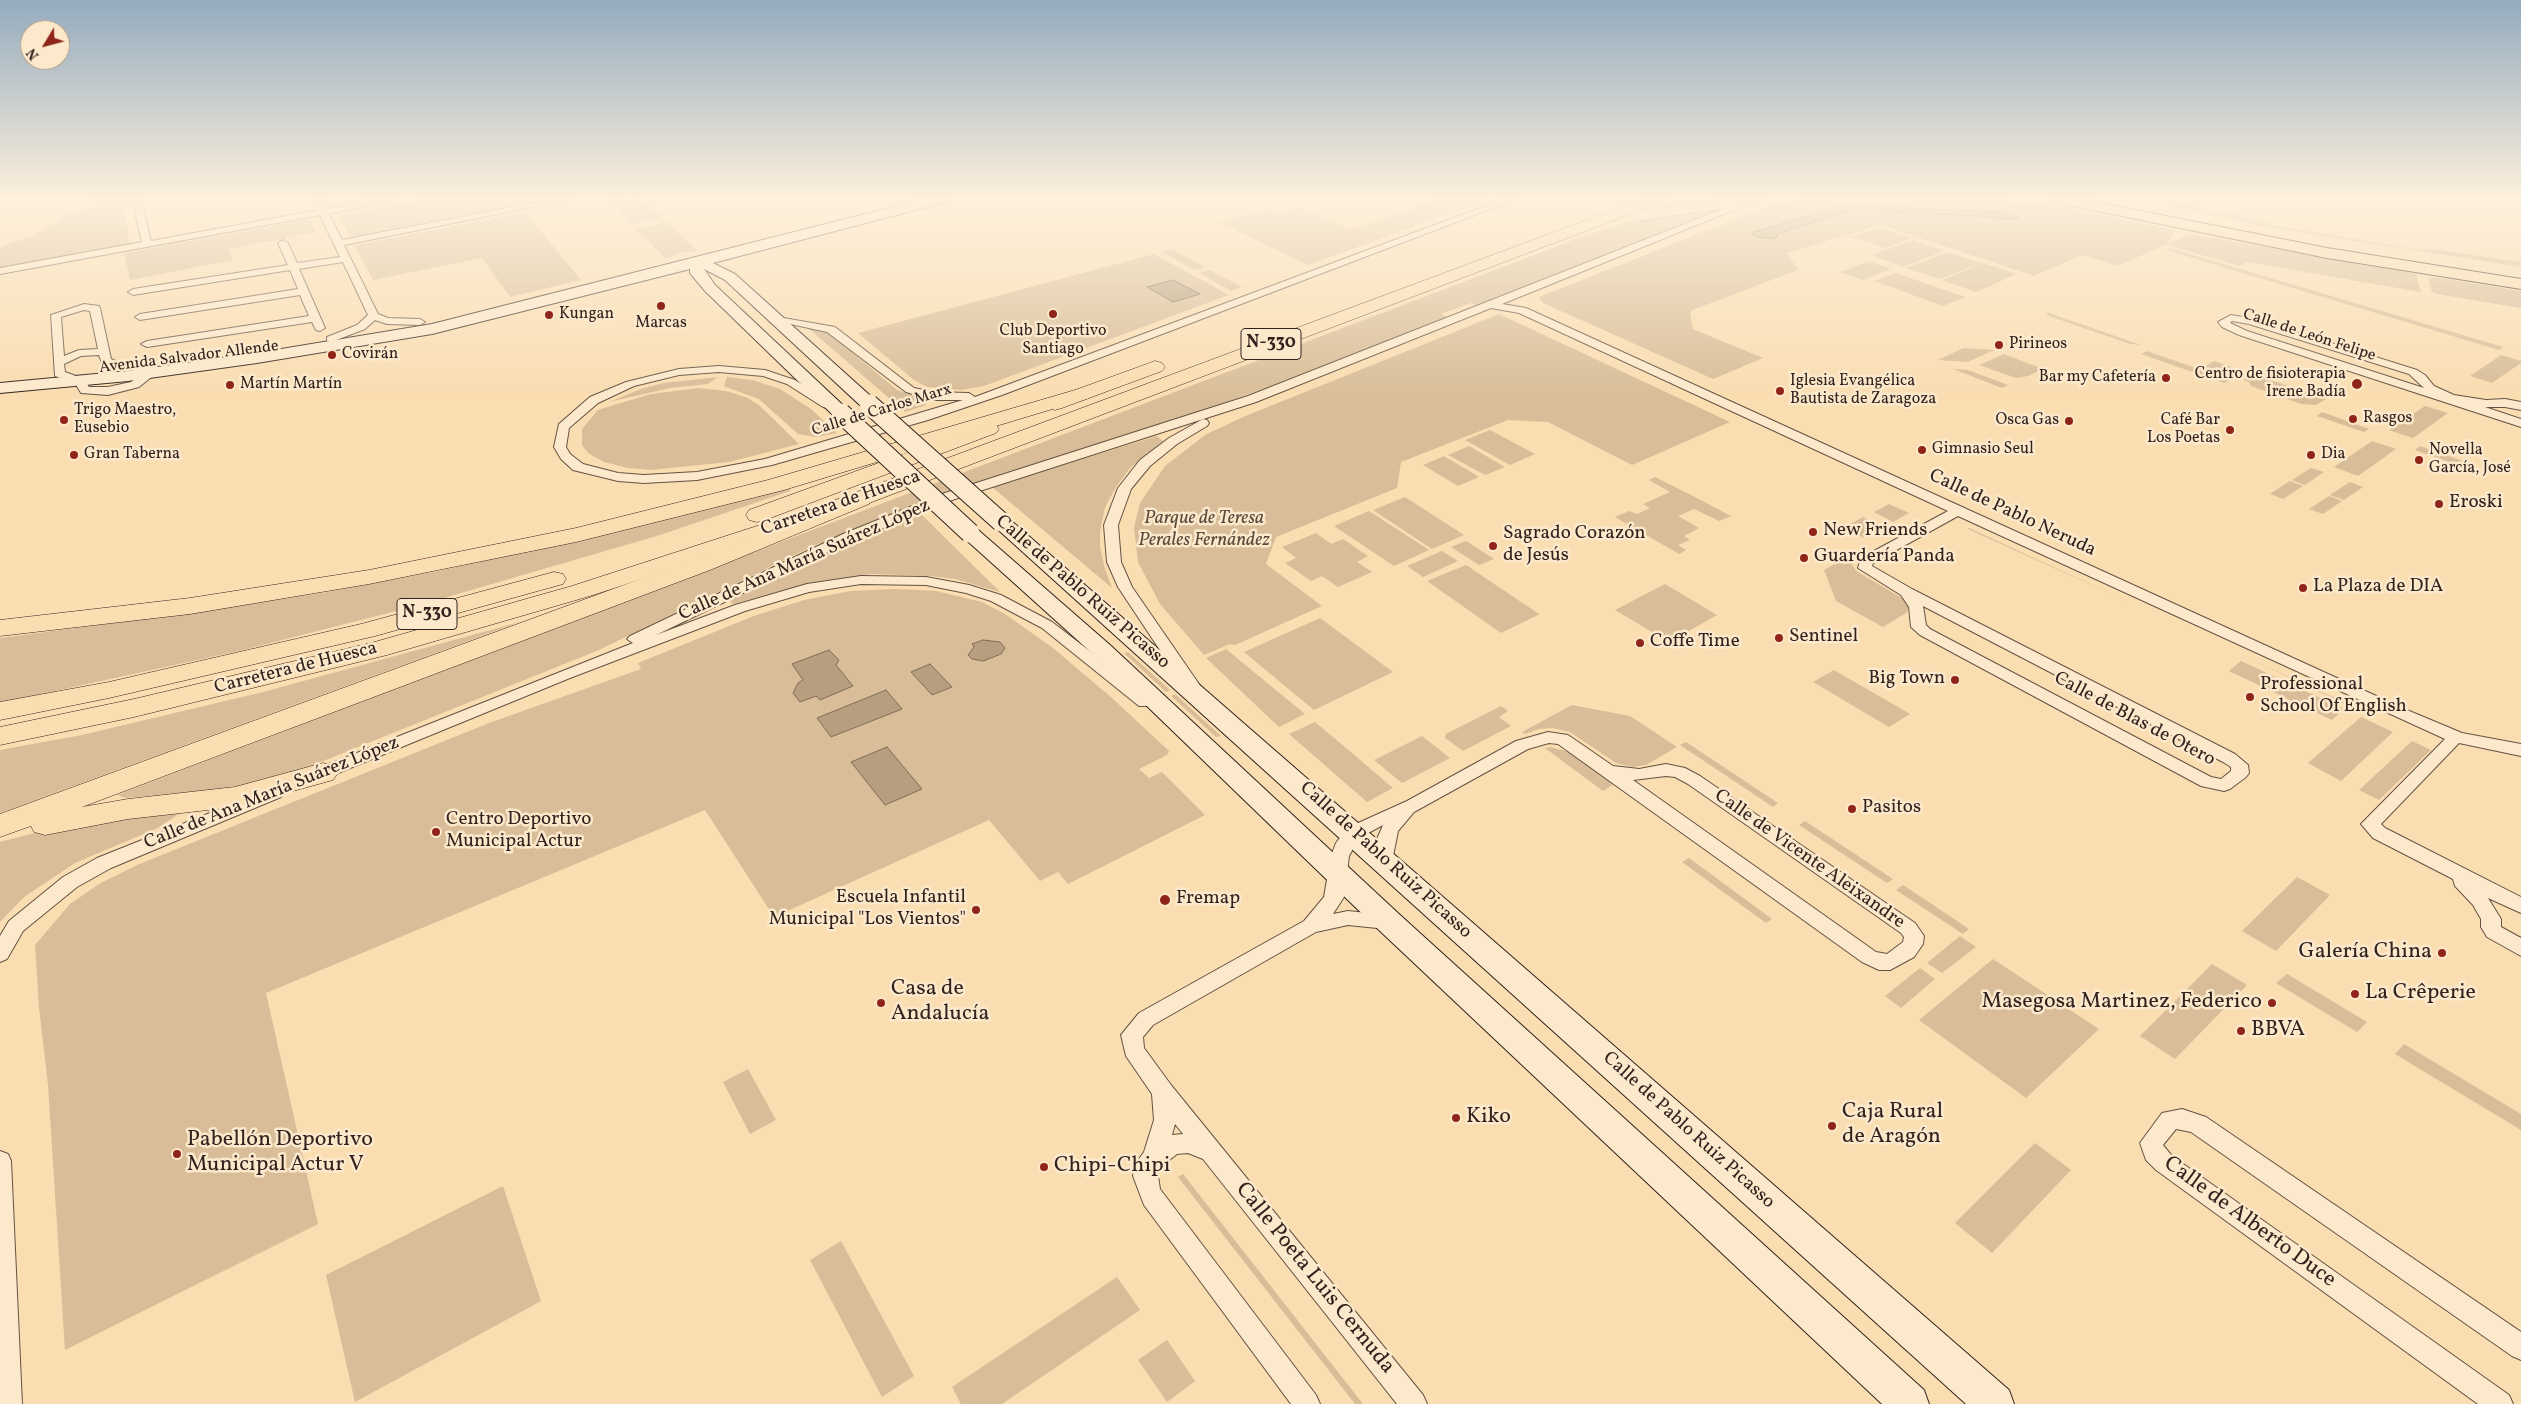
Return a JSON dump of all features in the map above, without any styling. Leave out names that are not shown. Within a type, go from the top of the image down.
[{"type":"highway","name":"N-330","points":[[1251,332],[1437,265]]},
{"type":"highway","name":"Carretera de Huesca","points":[[0,736],[134,708],[378,649],[581,591],[861,500],[1483,265]]},
{"type":"highway","name":"Carretera de Huesca","points":[[0,711],[109,690],[366,631],[535,585],[692,537],[836,487],[1176,360]]},
{"type":"highway","points":[[0,628],[209,603],[369,577],[576,535],[776,485],[1082,394]]},
{"type":"highway","points":[[0,826],[701,565],[861,500]]},
{"type":"highway","points":[[0,834],[81,816],[235,797],[323,772]]},
{"type":"main road","name":"Avenida Salvador Allende","points":[[0,379],[59,368],[124,367],[322,328],[376,322],[420,322],[654,265],[664,265]]},
{"type":"main road","name":"Avenida Salvador Allende","points":[[0,388],[150,373],[350,344],[489,316],[691,265]]},
{"type":"main road","name":"Calle de Pablo Ruiz Picasso","points":[[697,265],[697,272],[710,288],[841,412],[970,533],[1102,650],[1390,923],[1910,1404]]},
{"type":"main road","name":"Calle de Pablo Ruiz Picasso","points":[[701,265],[730,277],[1001,522],[1995,1404]]},
{"type":"main road","points":[[730,265],[728,269],[730,277]]},
{"type":"main road","points":[[2406,265],[2519,281]]},
{"type":"main road","points":[[2434,265],[2519,281]]},
{"type":"main road","name":"Calle de Pablo Ruiz Picasso","points":[[625,282],[667,278],[691,281],[710,288]]},
{"type":"street","points":[[0,271],[37,265]]},
{"type":"street","points":[[147,344],[322,328],[304,292],[293,265]]},
{"type":"street","points":[[133,292],[314,265]]},
{"type":"street","points":[[347,265],[376,322]]},
{"type":"street","name":"Calle de Carlos Marx","points":[[841,412],[791,382],[766,373],[719,369],[685,371],[630,384],[594,400],[572,416],[563,427],[560,447],[565,456],[578,467],[597,473],[644,479],[697,476],[788,456],[924,417],[998,392],[1338,265]]},
{"type":"street","name":"Calle de Ana María Suárez López","points":[[564,675],[720,596],[848,537],[950,496],[1252,399],[1592,265]]},
{"type":"street","points":[[140,317],[304,292]]},
{"type":"street","points":[[1522,310],[1516,301],[1523,292]]},
{"type":"street","name":"Calle de Pablo Neruda","points":[[1490,305],[1522,310],[2402,714],[2456,737],[2482,744],[2521,750]]},
{"type":"street","points":[[59,368],[54,317],[63,312],[84,307],[95,308],[106,361],[124,367],[144,368],[150,373]]},
{"type":"street","points":[[776,318],[831,328],[902,386],[920,394],[956,398],[998,392]]},
{"type":"street","name":"Calle de León Felipe","points":[[2519,422],[2238,331],[2223,322],[2231,318],[2251,321],[2413,372],[2434,391],[2451,398],[2498,405],[2505,403],[2521,406]]},
{"type":"street","name":"Avenida Salvador Allende","points":[[350,344],[376,322]]},
{"type":"street","points":[[59,368],[79,353],[103,352]]},
{"type":"street","points":[[59,368],[80,381]]},
{"type":"street","name":"Calle de León Felipe","points":[[2388,379],[2408,382],[2422,380]]},
{"type":"street","name":"Calle de Ana María Suárez López","points":[[1197,694],[1172,653],[1125,587],[1114,562],[1111,545],[1111,525],[1122,494],[1146,463],[1187,432],[1252,399]]},
{"type":"street","name":"Calle de León Felipe","points":[[2498,405],[2496,408],[2499,413],[2519,422]]},
{"type":"street","name":"Calle de Blas de Otero","points":[[1959,510],[1864,564],[1869,571],[1907,592],[1965,621],[2229,758],[2239,765],[2240,773],[2224,785],[2207,782],[1925,632],[1918,622],[1923,616],[1930,614],[1939,614],[1965,621]]},
{"type":"street","name":"Calle de Ana María Suárez López","points":[[1,951],[16,926],[70,882],[104,863],[564,675],[740,608],[796,591],[861,580],[926,581],[981,592],[1028,614],[1069,642],[1201,743]]},
{"type":"street","points":[[1907,592],[1916,607],[1918,622]]},
{"type":"street","points":[[2456,737],[2370,824],[2379,833],[2521,906]]},
{"type":"street","name":"Calle de Vicente Aleixandre","points":[[1353,833],[1366,825],[1413,805],[1509,751],[1538,738],[1562,739],[1869,957],[1879,962],[1890,962],[1907,952],[1913,944],[1914,936],[1908,928],[1694,780],[1679,772],[1666,770],[1654,774],[1639,775],[1608,771]]},
{"type":"street","points":[[1654,774],[1648,790],[1654,804]]},
{"type":"street","name":"Calle de Vicente Aleixandre","points":[[1384,860],[1386,839],[1390,829],[1396,819],[1413,805]]},
{"type":"street","points":[[1337,873],[1342,850],[1353,833]]},
{"type":"street","points":[[2445,867],[2472,890],[2490,919],[2490,927],[2494,932],[2521,948]]},
{"type":"street","name":"Calle Poeta Luis Cernuda","points":[[1337,873],[1336,888],[1330,905],[1310,926],[1146,1019],[1136,1028],[1132,1035],[1134,1050],[1163,1092],[1414,1404]]},
{"type":"street","points":[[2490,919],[2502,910],[2521,910]]},
{"type":"street","points":[[1310,926],[1348,918],[1376,919],[1390,923]]},
{"type":"street","points":[[1163,1092],[1165,1120],[1154,1157],[1146,1166],[1145,1176],[1152,1197],[1307,1404]]},
{"type":"street","name":"Calle de Alberto Duce","points":[[2500,1404],[2164,1163],[2154,1152],[2151,1142],[2170,1120],[2182,1119],[2198,1124],[2521,1347]]},
{"type":"street","name":"Calle Poeta Luis Cernuda","points":[[1154,1157],[1172,1145],[1188,1143],[1214,1154]]},
{"type":"street","points":[[0,1161],[9,1404]]},
{"type":"green space","points":[[0,265],[30,265],[0,270]]},
{"type":"green space","points":[[127,265],[210,265],[130,280]]},
{"type":"green space","points":[[365,265],[450,265],[373,280]]},
{"type":"green space","points":[[487,265],[568,265],[581,280],[510,297]]},
{"type":"green space","name":"Club Deportivo Santiago","points":[[1115,265],[1173,265],[1229,295],[984,386],[961,390],[927,387],[914,380],[858,333]]},
{"type":"green space","points":[[1185,265],[1200,265],[1205,267],[1195,270]]},
{"type":"green space","points":[[1509,265],[1578,265],[1476,305],[1471,303],[1441,314],[1446,317],[1284,381],[1199,412],[993,477],[815,545],[599,650],[296,772],[257,783],[211,790],[126,798],[117,795]]},
{"type":"green space","points":[[1621,265],[1794,265],[1798,270],[1690,311],[1693,329],[1763,358],[1713,379],[1543,303],[1539,297]]},
{"type":"green space","points":[[1860,265],[1879,265],[1891,269],[1863,280],[1840,272]]},
{"type":"green space","points":[[1896,265],[1909,265],[1903,267]]},
{"type":"green space","points":[[1915,265],[1977,265],[1940,279],[1906,268]]},
{"type":"green space","points":[[1979,265],[1988,265],[2017,274],[1976,292],[1942,280]]},
{"type":"green space","points":[[2000,265],[2060,265],[2034,276]]},
{"type":"green space","points":[[2214,265],[2226,265],[2503,347],[2499,350]]},
{"type":"green space","points":[[2262,265],[2363,265],[2416,274],[2421,292]]},
{"type":"green space","points":[[2505,265],[2521,265],[2521,267]]},
{"type":"green space","points":[[1210,270],[1242,287],[1231,291],[1199,273]]},
{"type":"green space","points":[[1896,273],[1965,297],[1943,306],[1874,281]]},
{"type":"green space","points":[[2433,277],[2521,291],[2521,308],[2437,294],[2432,292],[2428,278]]},
{"type":"green space","points":[[2046,312],[2141,345],[2130,344],[2049,316]]},
{"type":"green space","name":"Parque de Teresa Perales Fernández","points":[[1499,314],[1730,422],[1632,465],[1548,422],[1508,420],[1401,462],[1397,488],[1276,537],[1266,564],[1322,606],[1235,645],[1230,644],[1204,655],[1160,604],[1138,562],[1134,528],[1140,503],[1165,466],[1205,435],[1243,417]]},
{"type":"green space","points":[[807,327],[828,332],[897,390],[926,400],[926,405],[905,412]]},
{"type":"green space","points":[[1963,348],[1994,350],[1968,362],[1938,360]]},
{"type":"green space","points":[[2147,351],[2230,380],[2224,383],[2141,354]]},
{"type":"green space","points":[[2004,354],[2043,369],[2028,376],[2016,378],[1979,365]]},
{"type":"green space","points":[[2501,355],[2521,361],[2521,363],[2492,383],[2470,376]]},
{"type":"green space","points":[[2214,361],[2243,371],[2233,377],[2204,367]]},
{"type":"green space","points":[[1953,369],[1968,370],[2008,385],[2002,388]]},
{"type":"green space","points":[[2253,374],[2326,399],[2316,405],[2301,404],[2251,386],[2249,382],[2243,380]]},
{"type":"green space","points":[[718,377],[708,384],[670,388],[609,402],[641,389],[663,383]]},
{"type":"green space","points":[[727,377],[753,380],[780,389],[811,409],[837,433],[816,437],[798,434],[759,399],[724,386]]},
{"type":"green space","points":[[699,388],[726,391],[748,398],[760,406],[799,444],[729,462],[651,470],[628,468],[604,462],[588,453],[582,445],[582,429],[598,410],[651,394]]},
{"type":"green space","points":[[2425,406],[2448,413],[2413,438],[2389,430]]},
{"type":"green space","points":[[2322,412],[2369,429],[2364,432],[2317,416]]},
{"type":"green space","points":[[1490,430],[1535,454],[1510,465],[1465,440]]},
{"type":"green space","points":[[1157,436],[1163,441],[1130,468],[1116,487],[1105,507],[1100,531],[1100,547],[1112,588],[992,487]]},
{"type":"green space","points":[[2372,441],[2396,449],[2358,476],[2334,467]]},
{"type":"green space","points":[[1469,446],[1505,467],[1485,475],[1448,455]]},
{"type":"green space","points":[[2420,446],[2471,464],[2466,468],[2415,450]]},
{"type":"green space","points":[[1444,456],[1479,477],[1458,486],[1423,465]]},
{"type":"green space","points":[[2311,468],[2324,472],[2305,485],[2292,480]]},
{"type":"green space","points":[[1655,477],[1731,516],[1719,521],[1694,509],[1678,516],[1699,528],[1684,536],[1690,540],[1678,545],[1686,550],[1679,554],[1615,517],[1629,511],[1637,514],[1650,508],[1643,504],[1670,492],[1649,480]]},
{"type":"green space","points":[[2290,481],[2303,486],[2283,499],[2270,494]]},
{"type":"green space","points":[[2350,482],[2363,487],[2344,500],[2330,495]]},
{"type":"green space","points":[[790,488],[790,491],[660,535],[420,605],[239,651],[0,703],[0,638],[197,612],[322,593],[439,571],[617,531]]},
{"type":"green space","points":[[2329,496],[2342,501],[2323,514],[2309,509]]},
{"type":"green space","points":[[1405,497],[1464,535],[1432,549],[1373,510]]},
{"type":"green space","points":[[1889,504],[1909,513],[1893,522],[1874,512]]},
{"type":"green space","points":[[1369,511],[1429,550],[1394,566],[1334,526]]},
{"type":"green space","points":[[920,513],[1000,592],[955,579],[931,576],[872,574],[808,583],[733,604],[729,601],[825,553]]},
{"type":"green space","points":[[1863,517],[1884,527],[1864,538],[1843,528]]},
{"type":"green space","points":[[1969,528],[2129,602],[1968,529]]},
{"type":"green space","points":[[1316,533],[1331,544],[1343,539],[1368,556],[1357,562],[1372,572],[1338,587],[1322,576],[1311,581],[1285,563],[1296,558],[1282,547]]},
{"type":"green space","points":[[1466,541],[1494,559],[1479,565],[1451,547]]},
{"type":"green space","points":[[1442,551],[1458,561],[1423,577],[1407,566]]},
{"type":"green space","points":[[1856,552],[1860,554],[1853,559],[1852,564],[1856,571],[1902,598],[1910,606],[1906,613],[1883,627],[1836,601],[1824,570]]},
{"type":"green space","points":[[1466,565],[1540,614],[1501,633],[1427,581]]},
{"type":"green space","points":[[1665,584],[1717,615],[1669,642],[1615,610]]},
{"type":"green space","name":"Centro Deportivo Municipal Actur","points":[[895,589],[936,591],[982,602],[1005,614],[1053,648],[1112,698],[1169,751],[1167,755],[1139,769],[1149,778],[1162,772],[1205,815],[1068,884],[1058,872],[1040,881],[989,820],[774,917],[705,810],[266,993],[318,1224],[65,1350],[48,1085],[39,1007],[35,945],[70,904],[99,884],[137,865],[489,723],[641,669],[638,663],[754,616],[804,600],[850,591]]},
{"type":"green space","points":[[1320,618],[1393,672],[1314,710],[1244,652]]},
{"type":"green space","points":[[520,622],[0,813],[0,750],[82,735],[263,692]]},
{"type":"green space","points":[[1226,649],[1305,714],[1279,727],[1206,658]]},
{"type":"green space","points":[[1128,652],[1170,690],[1166,692],[1124,653]]},
{"type":"green space","points":[[2246,657],[2365,712],[2364,713]]},
{"type":"green space","points":[[2241,661],[2344,709],[2332,720],[2229,671]]},
{"type":"green space","points":[[1834,670],[1910,714],[1889,727],[1813,682]]},
{"type":"green space","points":[[1175,694],[1221,736],[1216,737],[1171,696]]},
{"type":"green space","points":[[1572,705],[1630,716],[1677,747],[1646,765],[1632,767],[1616,763],[1570,732],[1553,728],[1539,729],[1525,734],[1522,732]]},
{"type":"green space","points":[[1501,706],[1508,711],[1499,717],[1511,726],[1463,751],[1445,738],[1446,734]]},
{"type":"green space","points":[[2361,717],[2393,732],[2341,781],[2308,763]]},
{"type":"green space","points":[[1315,722],[1393,788],[1367,802],[1289,734]]},
{"type":"green space","points":[[1422,736],[1450,758],[1402,783],[1374,760]]},
{"type":"green space","points":[[2412,741],[2431,750],[2379,800],[2359,790]]},
{"type":"green space","points":[[1686,742],[1778,803],[1773,807],[1680,745]]},
{"type":"green space","points":[[1550,747],[1569,752],[1614,784],[1603,791],[1545,748]]},
{"type":"green space","points":[[183,811],[158,828],[75,863],[24,897],[0,922],[0,842],[50,829]]},
{"type":"green space","points":[[1805,821],[1893,879],[1887,883],[1799,825]]},
{"type":"green space","points":[[1689,858],[1772,919],[1766,923],[1682,862]]},
{"type":"green space","points":[[2297,877],[2330,895],[2276,951],[2242,931]]},
{"type":"green space","points":[[1903,885],[1969,929],[1963,934],[1896,890]]},
{"type":"green space","points":[[1960,936],[1976,947],[1942,973],[1927,963]]},
{"type":"green space","points":[[1993,959],[2099,1029],[2026,1098],[1919,1020]]},
{"type":"green space","points":[[2212,964],[2247,985],[2175,1059],[2140,1036]]},
{"type":"green space","points":[[1920,968],[1935,979],[1901,1008],[1885,996]]},
{"type":"green space","points":[[2287,974],[2367,1022],[2357,1032],[2276,983]]},
{"type":"green space","points":[[2404,1044],[2521,1114],[2521,1130],[2395,1054]]},
{"type":"green space","points":[[748,1069],[776,1120],[750,1134],[723,1082]]},
{"type":"green space","points":[[2035,1143],[2071,1170],[1992,1253],[1955,1223]]},
{"type":"green space","points":[[1183,1174],[1363,1404],[1355,1404],[1178,1177]]},
{"type":"green space","points":[[503,1186],[541,1301],[355,1402],[326,1275]]},
{"type":"green space","points":[[841,1241],[914,1376],[882,1397],[810,1260]]},
{"type":"green space","points":[[1117,1277],[1140,1310],[1002,1404],[961,1404],[952,1387]]},
{"type":"green space","points":[[1167,1340],[1195,1381],[1167,1402],[1138,1360]]},
{"type":"shaded area","points":[[1173,280],[1200,294],[1173,302],[1147,287]]},
{"type":"shaded area","points":[[983,640],[1000,642],[1005,648],[1001,654],[983,661],[972,659],[968,655],[974,647],[972,644]]},
{"type":"shaded area","points":[[829,650],[839,660],[836,665],[853,686],[820,700],[816,696],[800,702],[793,693],[798,683],[803,680],[792,664]]},
{"type":"shaded area","points":[[930,664],[952,687],[932,695],[911,672]]},
{"type":"shaded area","points":[[886,690],[902,709],[831,737],[817,718]]},
{"type":"shaded area","points":[[887,747],[922,789],[885,805],[851,762]]},
{"type":"place","name":"Marcas","points":[[661,306]]},
{"type":"place","name":"Club Deportivo Santiago","points":[[1053,314]]},
{"type":"place","name":"Kungan","points":[[549,315]]},
{"type":"place","name":"Pirineos","points":[[1999,345]]},
{"type":"place","name":"Covirán","points":[[332,355]]},
{"type":"place","name":"Bar my Cafetería","points":[[2166,378]]},
{"type":"place","name":"Centro de fisioterapia Irene Badía","points":[[2357,384]]},
{"type":"place","name":"Martín Martín","points":[[230,385]]},
{"type":"place","name":"Iglesia Evangélica Bautista de Zaragoza","points":[[1780,391]]},
{"type":"place","name":"Rasgos","points":[[2353,419]]},
{"type":"place","name":"Trigo Maestro, Eusebio","points":[[64,420]]},
{"type":"place","name":"Osca Gas","points":[[2069,421]]},
{"type":"place","name":"Café Bar Los Poetas","points":[[2230,430]]},
{"type":"place","name":"Gimnasio Seul","points":[[1922,450]]},
{"type":"place","name":"Gran Taberna","points":[[74,455]]},
{"type":"place","name":"Dia","points":[[2311,455]]},
{"type":"place","name":"Novella García, José","points":[[2419,460]]},
{"type":"place","name":"Eroski","points":[[2439,504]]},
{"type":"place","name":"New Friends","points":[[1813,532]]},
{"type":"place","name":"Sagrado Corazón de Jesús","points":[[1493,546]]},
{"type":"place","name":"Guardería Panda","points":[[1804,558]]},
{"type":"place","name":"La Plaza de DIA","points":[[2303,588]]},
{"type":"place","name":"Sentinel","points":[[1779,638]]},
{"type":"place","name":"Coffe Time","points":[[1640,643]]},
{"type":"place","name":"Big Town","points":[[1955,680]]},
{"type":"place","name":"Professional School Of English","points":[[2250,697]]},
{"type":"place","name":"Pasitos","points":[[1852,809]]},
{"type":"place","name":"Centro Deportivo Municipal Actur","points":[[436,832]]},
{"type":"place","name":"Fremap","points":[[1165,900]]},
{"type":"place","name":"Escuela Infantil Municipal \"Los Vientos\"","points":[[976,910]]},
{"type":"place","name":"Galería China","points":[[2442,953]]},
{"type":"place","name":"La Crêperie","points":[[2355,994]]},
{"type":"place","name":"Casa de Andalucía","points":[[881,1003]]},
{"type":"place","name":"Masegosa Martinez, Federico","points":[[2272,1003]]},
{"type":"place","name":"BBVA","points":[[2241,1031]]},
{"type":"place","name":"Kiko","points":[[1456,1118]]},
{"type":"place","name":"Caja Rural de Aragón","points":[[1832,1126]]},
{"type":"place","name":"Pabellón Deportivo Municipal Actur V","points":[[177,1154]]},
{"type":"place","name":"Chipi-Chipi","points":[[1044,1167]]}]
